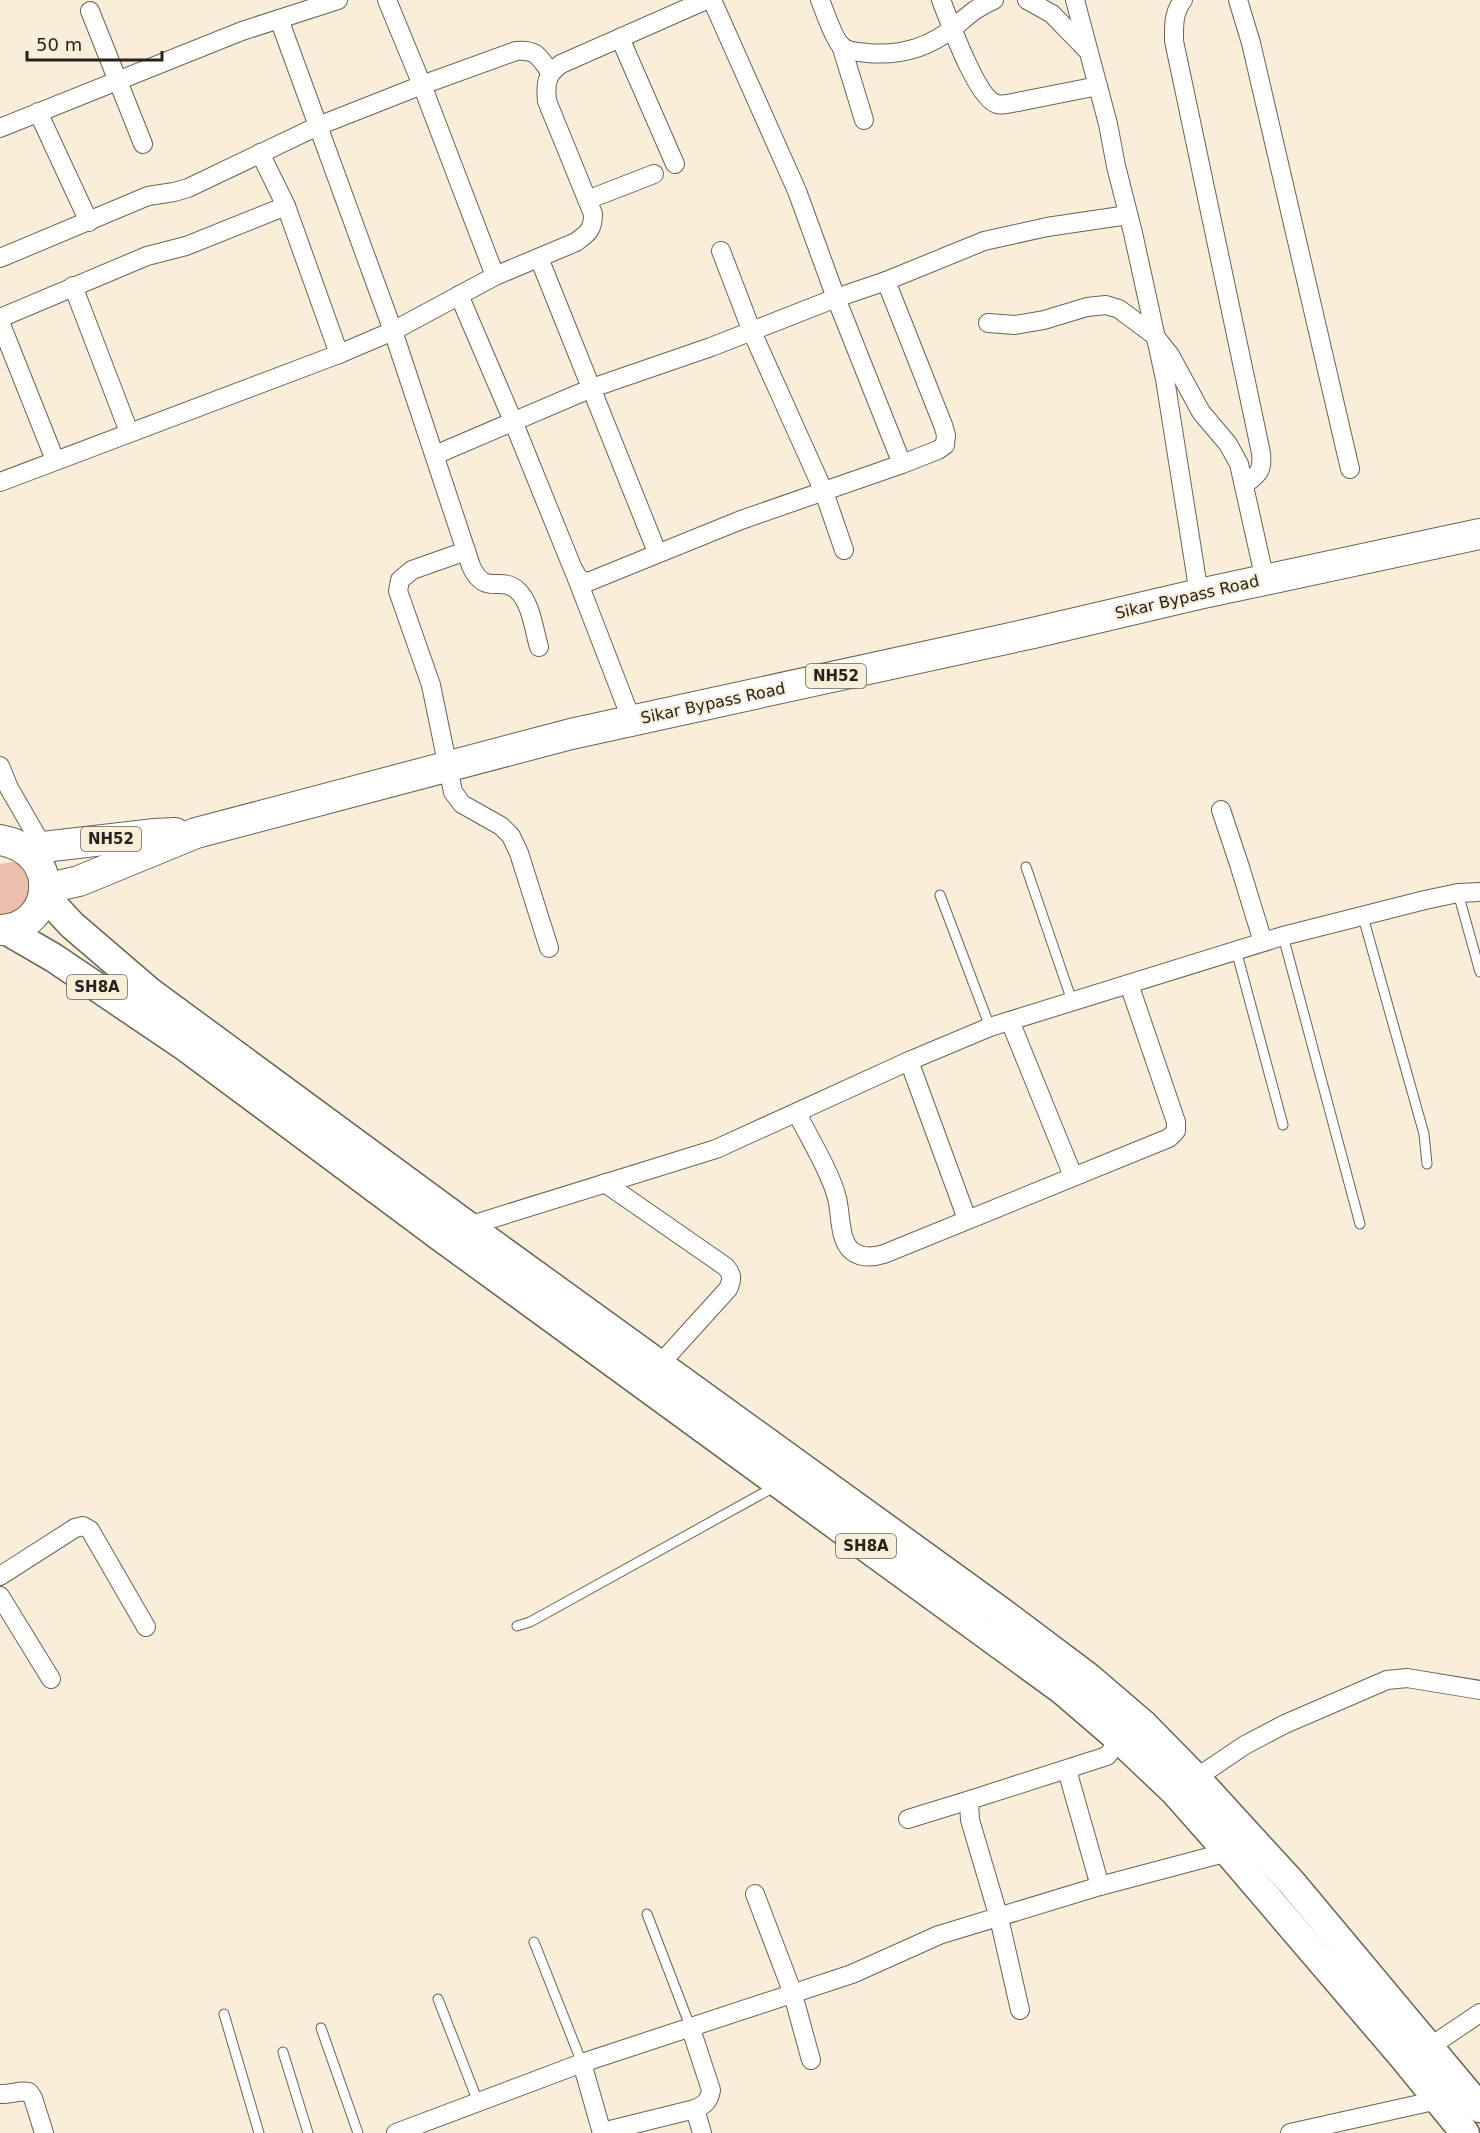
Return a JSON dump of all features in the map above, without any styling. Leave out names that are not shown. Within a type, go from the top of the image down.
[{"type":"highway","name":"Sikar Bypass Road","points":[[44,891],[79,881],[196,833],[571,734],[1480,534]]},
{"type":"highway","name":"Sikar Bypass Road","points":[[23,845],[155,834],[196,833]]},
{"type":"highway","points":[[3,930],[26,921],[40,904],[44,891],[43,873],[36,860],[23,845]]},
{"type":"main road","name":"SH8A","points":[[44,891],[72,925],[150,992],[1089,1677],[1174,1791],[1465,2133]]},
{"type":"main road","name":"SH8A","points":[[3,930],[54,958],[186,1048],[438,1235],[1062,1690],[1129,1730],[1196,1778],[1292,1882],[1480,2108]]},
{"type":"street","points":[[0,128],[242,31],[338,0]]},
{"type":"street","points":[[387,0],[423,85],[495,276]]},
{"type":"street","points":[[0,482],[339,354],[393,331],[495,276],[576,242],[593,225],[592,214],[547,101],[545,86],[550,72],[561,64],[706,0]]},
{"type":"street","points":[[712,0],[797,191],[836,298],[902,464]]},
{"type":"street","points":[[820,0],[841,45],[864,120]]},
{"type":"street","points":[[941,0],[970,69],[989,99],[997,104],[1098,86]]},
{"type":"street","points":[[841,45],[851,51],[894,54],[915,50],[934,41],[976,8],[994,0]]},
{"type":"street","points":[[1027,0],[1052,14],[1088,51]]},
{"type":"street","points":[[1075,0],[1098,86],[1165,380],[1199,594]]},
{"type":"street","points":[[1183,0],[1178,6],[1173,21],[1174,41],[1262,453],[1263,466],[1257,475],[1244,485]]},
{"type":"street","points":[[1238,0],[1251,43],[1350,469]]},
{"type":"street","points":[[90,11],[143,144]]},
{"type":"street","points":[[279,19],[393,331],[476,577],[484,583],[510,584],[520,592],[539,647]]},
{"type":"street","points":[[620,38],[675,164]]},
{"type":"street","points":[[0,258],[148,196],[188,188],[318,126],[516,51],[527,50],[538,55],[550,72]]},
{"type":"street","points":[[38,112],[89,222]]},
{"type":"street","points":[[260,153],[285,206],[339,354]]},
{"type":"street","points":[[587,200],[654,174]]},
{"type":"street","points":[[0,318],[147,256],[186,246],[285,206]]},
{"type":"street","points":[[435,455],[592,388],[752,332],[984,241],[1047,227],[1128,215]]},
{"type":"street","points":[[721,251],[752,332],[824,492],[844,550]]},
{"type":"street","points":[[539,258],[657,552]]},
{"type":"street","points":[[574,571],[579,579],[588,582],[657,552],[902,464],[945,445],[946,435],[886,281]]},
{"type":"street","points":[[73,286],[129,432]]},
{"type":"street","points":[[459,295],[574,571],[632,721]]},
{"type":"street","points":[[988,323],[1015,325],[1044,320],[1087,307],[1107,305],[1119,309],[1154,335],[1170,355],[1201,412],[1228,444],[1239,464],[1265,580]]},
{"type":"street","points":[[0,322],[55,460]]},
{"type":"street","points":[[466,551],[412,570],[400,580],[398,591],[431,685],[453,792],[462,804],[501,826],[511,836],[519,853],[549,948]]},
{"type":"street","points":[[0,766],[9,788],[23,845]]},
{"type":"street","points":[[1221,810],[1263,942]]},
{"type":"street","points":[[468,1226],[716,1149],[909,1061],[1010,1021],[1283,936],[1425,900],[1458,893],[1480,892]]},
{"type":"street","points":[[797,1113],[836,1197],[845,1242],[852,1251],[862,1256],[874,1257],[1169,1138],[1176,1131],[1176,1122],[1129,984]]},
{"type":"street","points":[[1010,1021],[1073,1176]]},
{"type":"street","points":[[909,1061],[967,1219]]},
{"type":"street","points":[[605,1183],[726,1267],[731,1273],[728,1289],[660,1364]]},
{"type":"street","points":[[0,1575],[75,1528],[83,1526],[90,1530],[146,1627]]},
{"type":"street","points":[[0,1596],[51,1680]]},
{"type":"street","points":[[1196,1778],[1245,1745],[1285,1724],[1387,1680],[1407,1678],[1480,1690]]},
{"type":"street","points":[[908,1819],[1107,1756],[1129,1730]]},
{"type":"street","points":[[1066,1770],[1100,1886]]},
{"type":"street","points":[[973,1799],[969,1802],[970,1820],[999,1918],[1020,2010]]},
{"type":"street","points":[[396,2133],[582,2063],[852,1974],[939,1935],[1100,1886],[1228,1852]]},
{"type":"street","points":[[755,1894],[793,1995],[811,2060]]},
{"type":"street","points":[[1428,2048],[1480,2013]]},
{"type":"street","points":[[582,2063],[602,2133],[695,2109],[705,2105],[710,2098],[711,2090],[690,2026]]},
{"type":"street","points":[[0,2094],[29,2092],[44,2133]]},
{"type":"street","points":[[1290,2133],[1438,2100]]},
{"type":"street","points":[[695,2109],[702,2133]]},
{"type":"lane","points":[[1026,867],[1072,1001]]},
{"type":"lane","points":[[1458,893],[1480,972]]},
{"type":"lane","points":[[940,895],[990,1028]]},
{"type":"lane","points":[[1364,917],[1424,1134],[1427,1164]]},
{"type":"lane","points":[[1283,936],[1360,1224]]},
{"type":"lane","points":[[1236,950],[1283,1125]]},
{"type":"lane","points":[[517,1626],[530,1622],[780,1483]]},
{"type":"lane","points":[[647,1914],[690,2026]]},
{"type":"lane","points":[[534,1942],[582,2063]]},
{"type":"lane","points":[[438,1999],[478,2102]]},
{"type":"lane","points":[[224,2014],[259,2133]]},
{"type":"lane","points":[[321,2028],[358,2133]]},
{"type":"lane","points":[[283,2052],[308,2133]]},
{"type":"shaded area","points":[[13,862],[25,866],[35,902],[0,919],[0,864]]}]
